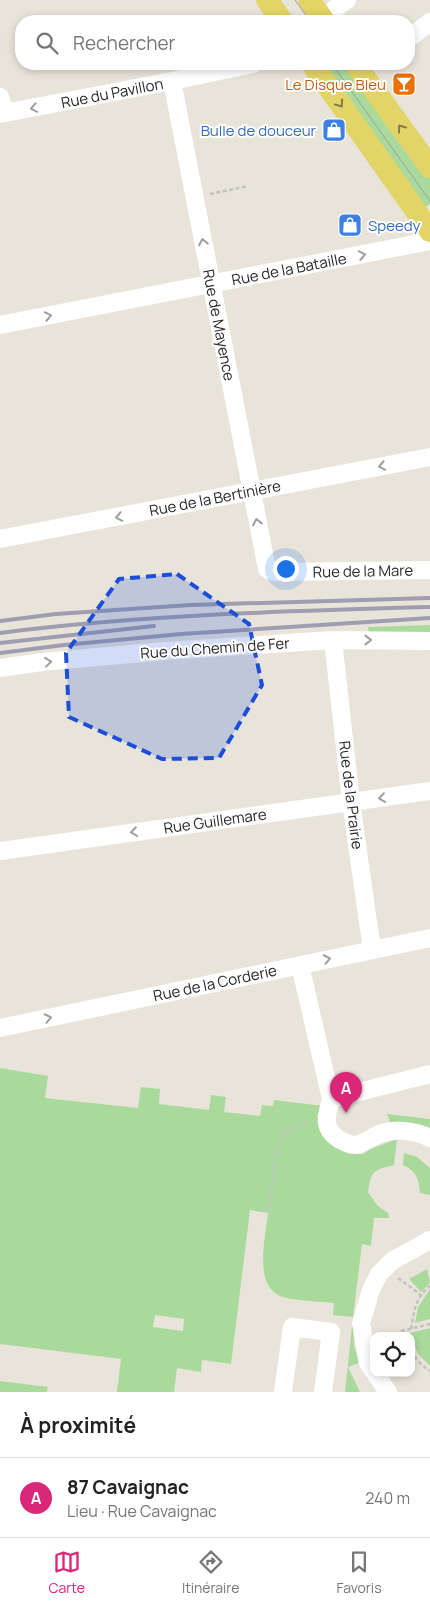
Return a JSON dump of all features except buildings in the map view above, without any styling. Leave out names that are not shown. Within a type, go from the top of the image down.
[{"type":"main road","points":[[267,0],[278,15]]},
{"type":"main road","points":[[309,0],[320,15]]},
{"type":"main road","points":[[316,70],[430,231]]},
{"type":"main road","points":[[365,70],[430,167]]},
{"type":"street","points":[[330,15],[347,0]]},
{"type":"street","points":[[415,33],[430,22]]},
{"type":"street","name":"Rue du Pavillon","points":[[2,108],[172,81],[224,70]]},
{"type":"street","name":"Rue de Mayence","points":[[172,81],[267,569]]},
{"type":"street","name":"Rue de la Bataille","points":[[0,325],[430,241]]},
{"type":"street","name":"Rue de la Bertinière","points":[[0,539],[430,457]]},
{"type":"street","name":"Rue de la Mare","points":[[267,569],[273,572],[430,570]]},
{"type":"street","name":"Rue du Chemin de Fer","points":[[0,668],[42,662],[165,651],[333,640],[430,641]]},
{"type":"street","name":"Rue de la Prairie","points":[[333,640],[351,802],[372,950]]},
{"type":"street","name":"Rue Guillemare","points":[[0,851],[430,791]]},
{"type":"street","name":"Rue de la Corderie","points":[[0,1028],[430,938]]},
{"type":"street","points":[[300,965],[332,1099],[326,1116],[328,1128],[333,1136],[354,1145],[379,1134],[396,1131],[419,1132],[430,1138]]},
{"type":"street","points":[[332,1099],[430,1074]]},
{"type":"street","points":[[370,1366],[361,1323],[371,1290],[379,1274],[392,1261],[430,1240]]},
{"type":"street","points":[[283,1392],[292,1327],[331,1332],[324,1392]]},
{"type":"street","points":[[378,1377],[388,1392]]},
{"type":"path","points":[[194,197],[248,186]]},
{"type":"path","points":[[268,1212],[275,1159],[283,1134],[305,1123],[326,1116]]},
{"type":"path","points":[[384,1269],[421,1295]]},
{"type":"path","points":[[411,1328],[414,1306],[430,1286]]},
{"type":"path","points":[[403,1332],[430,1324]]},
{"type":"path","points":[[415,1358],[430,1370]]},
{"type":"highlighted area","points":[[177,574],[249,624],[262,685],[219,758],[162,759],[69,717],[66,653],[119,579]]},
{"type":"green space","points":[[327,70],[354,70],[430,176],[430,204],[421,210]]},
{"type":"green space","points":[[430,625],[430,635],[369,634],[368,627]]},
{"type":"green space","points":[[0,1068],[48,1076],[45,1098],[138,1108],[141,1087],[160,1089],[159,1104],[209,1110],[211,1095],[226,1097],[224,1112],[260,1116],[262,1105],[273,1106],[274,1100],[323,1106],[317,1116],[323,1133],[335,1147],[349,1154],[363,1154],[370,1149],[397,1139],[394,1165],[378,1170],[372,1175],[371,1179],[368,1192],[377,1205],[388,1213],[389,1218],[374,1218],[371,1246],[362,1244],[353,1317],[333,1315],[334,1303],[284,1297],[272,1290],[266,1281],[263,1259],[268,1213],[250,1210],[231,1364],[202,1360],[201,1372],[177,1368],[174,1392],[117,1392],[121,1359],[0,1344]],"holes":[[[155,1315],[184,1319],[183,1331],[153,1327]]]},
{"type":"green space","points":[[387,1114],[430,1119],[430,1132],[392,1127]]},
{"type":"green space","points":[[404,1153],[417,1157],[430,1168],[430,1195],[420,1193],[416,1176],[403,1165]]},
{"type":"green space","points":[[427,1269],[430,1283],[421,1292],[409,1279]]},
{"type":"green space","points":[[430,1289],[430,1319],[415,1323],[418,1307]]},
{"type":"green space","points":[[353,1317],[354,1346],[359,1363],[348,1367],[360,1392],[345,1392]]},
{"type":"green space","points":[[430,1328],[430,1366],[418,1354],[415,1346],[414,1332]]},
{"type":"green space","points":[[0,1381],[48,1387],[47,1392],[0,1392]]},
{"type":"tram line","points":[[295,0],[306,15]]},
{"type":"tram line","points":[[336,70],[430,201]]},
{"type":"railway","points":[[0,621],[56,614],[190,605],[430,598]]},
{"type":"railway","points":[[0,633],[161,618],[269,612],[430,607]]},
{"type":"railway","points":[[0,653],[181,634],[430,618]]},
{"type":"railway","points":[[0,643],[154,626]]},
{"type":"place","name":"Le Disque Bleu","points":[[404,84]]},
{"type":"place","name":"Bulle de douceur","points":[[334,130]]},
{"type":"place","name":"Speedy","points":[[350,225]]},
{"type":"place","name":"87 Cavaignac","points":[[346,1113]]}]
